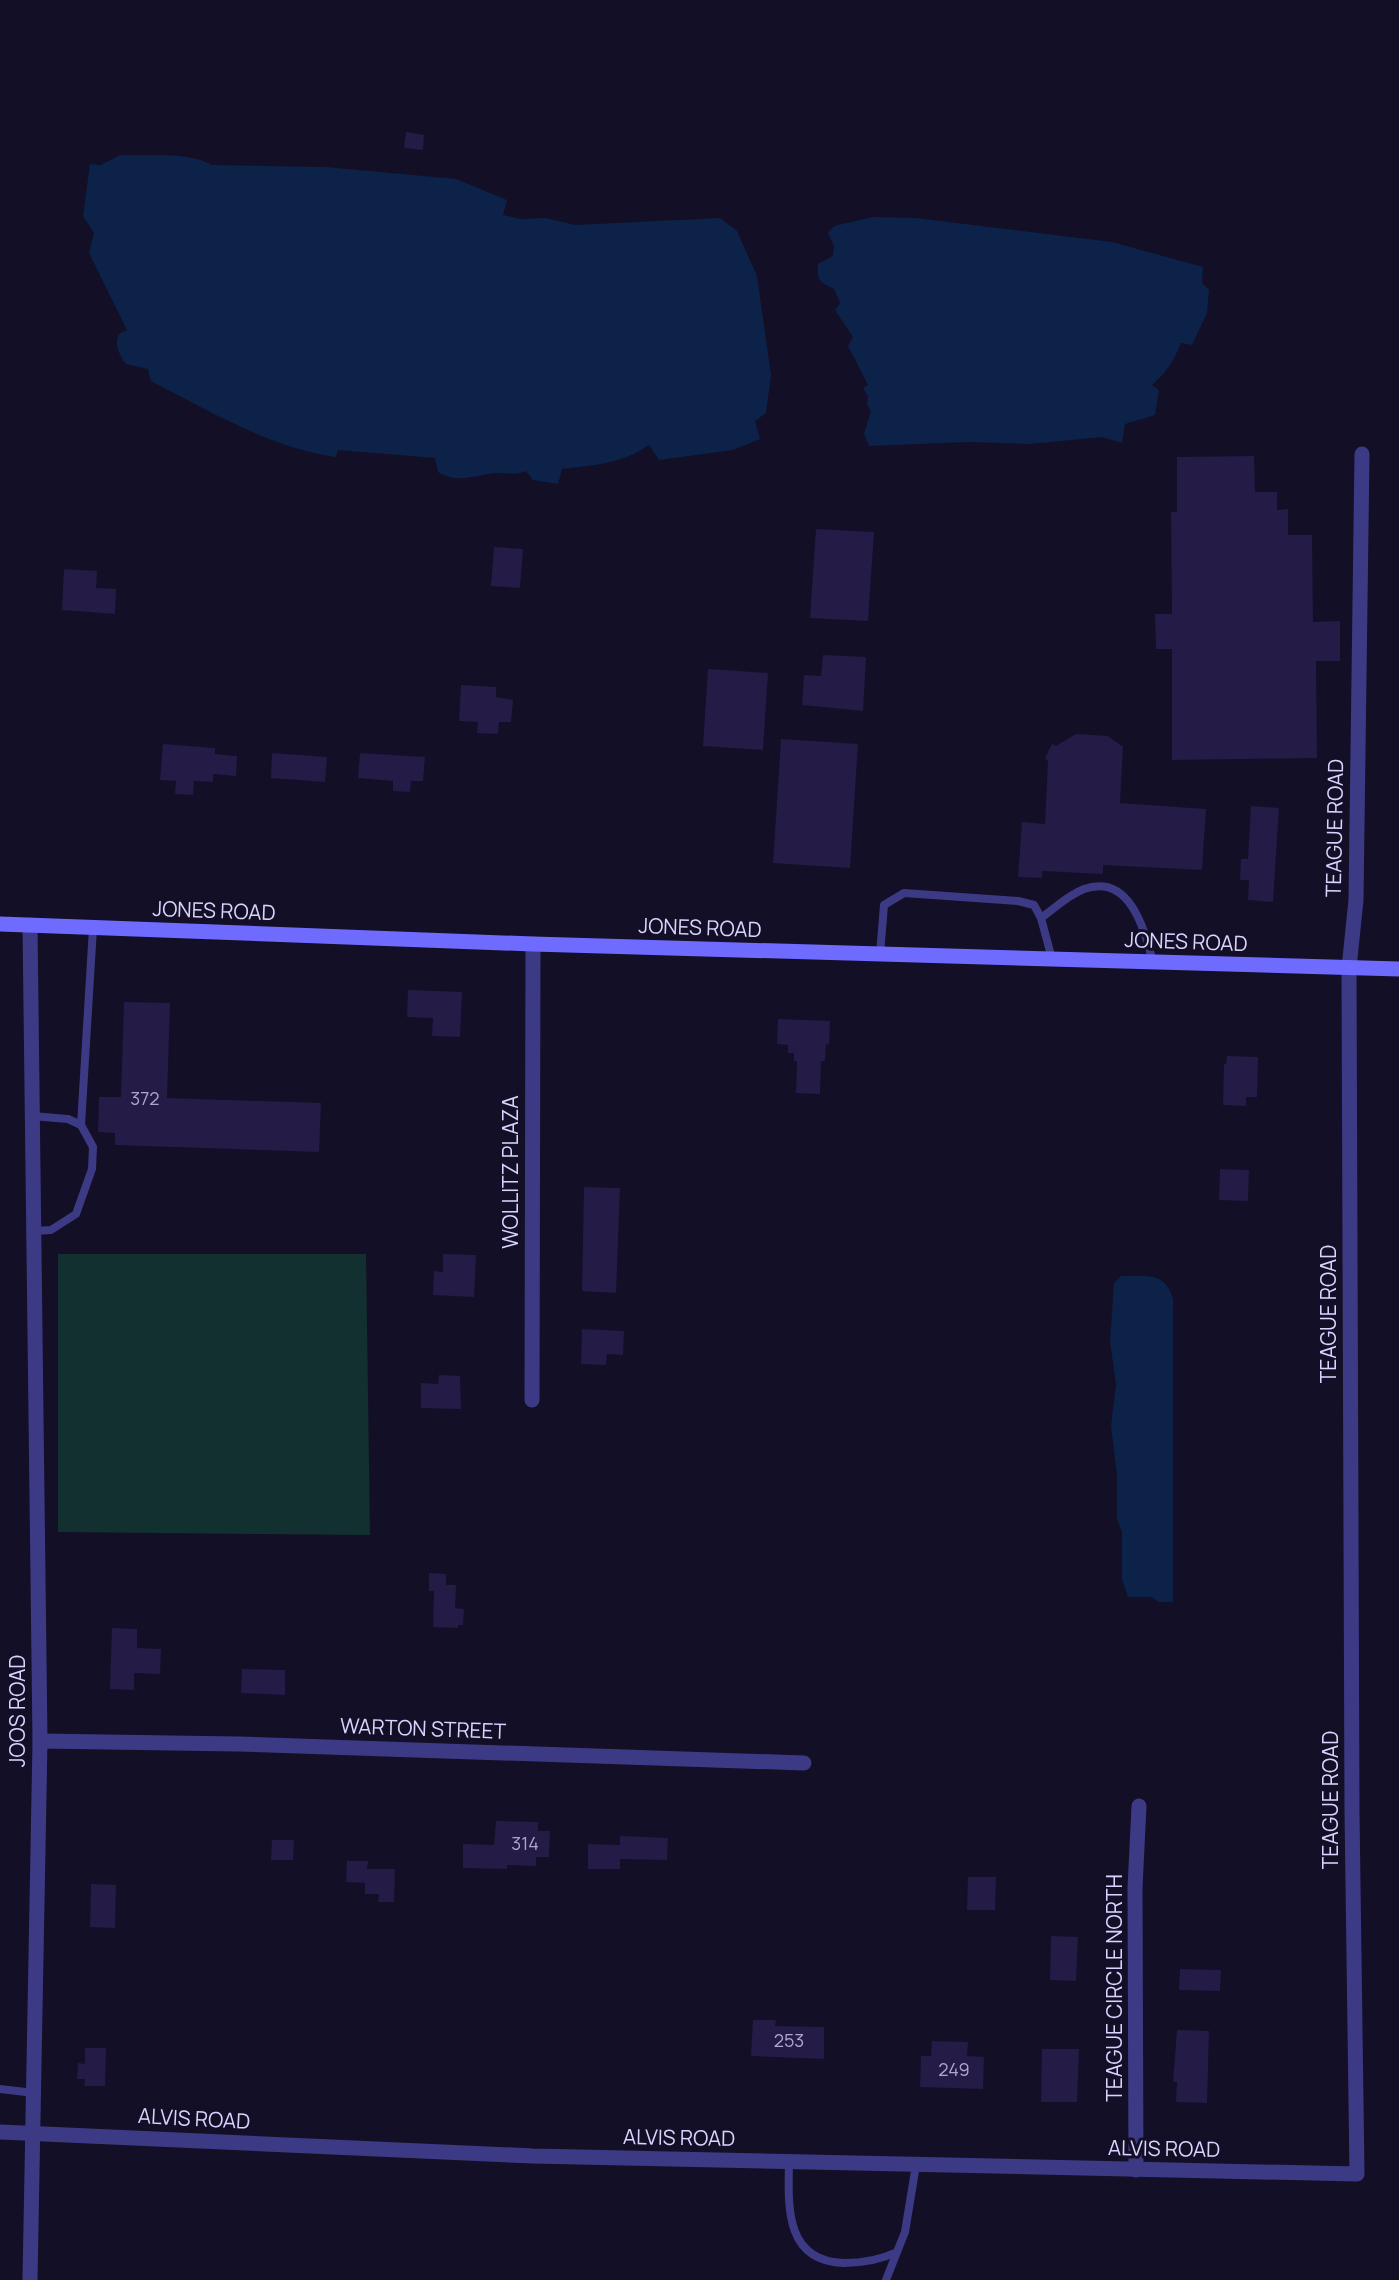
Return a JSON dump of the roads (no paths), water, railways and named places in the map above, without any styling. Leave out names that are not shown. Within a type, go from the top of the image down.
[{"type":"street","name":"TEAGUE ROAD","points":[[1357,2174],[1352,1811],[1349,968],[1356,900],[1362,454]]},
{"type":"street","name":"JONES ROAD","points":[[0,924],[533,944],[1399,969]]},
{"type":"street","name":"JOOS ROAD","points":[[30,925],[40,1740],[30,2280]]},
{"type":"street","name":"WOLLITZ PLAZA","points":[[532,1400],[533,944]]},
{"type":"street","name":"WARTON STREET","points":[[40,1740],[250,1744],[804,1763]]},
{"type":"street","name":"TEAGUE CIRCLE NORTH","points":[[1136,2170],[1135,1888],[1138,1806]]},
{"type":"street","name":"ALVIS ROAD","points":[[0,2132],[509,2155],[1357,2174]]},
{"type":"lane","points":[[1041,918],[1084,889],[1102,886],[1122,893],[1143,922],[1153,962]]},
{"type":"lane","points":[[880,954],[884,905],[904,893],[1018,901],[1034,905],[1041,918],[1052,959]]},
{"type":"lane","points":[[34,1231],[51,1230],[76,1214],[92,1169],[93,1147],[81,1125],[93,928]]},
{"type":"lane","points":[[32,1116],[68,1119],[81,1125]]},
{"type":"lane","points":[[0,2089],[34,2093]]},
{"type":"lane","points":[[789,2162],[788,2194],[792,2224],[801,2246],[814,2257],[830,2262],[858,2263],[882,2259],[897,2252]]},
{"type":"lane","points":[[886,2280],[905,2232],[916,2165]]},
{"type":"water","points":[[120,155],[180,156],[212,165],[326,167],[456,179],[507,200],[503,215],[521,219],[546,218],[575,225],[720,218],[737,231],[757,276],[771,375],[766,413],[755,421],[760,439],[733,450],[659,460],[649,445],[618,460],[562,469],[558,484],[533,480],[526,471],[453,478],[438,472],[435,458],[338,450],[336,457],[288,446],[241,427],[151,381],[148,369],[126,364],[119,353],[117,346],[119,334],[127,330],[89,253],[94,233],[83,216],[90,164],[101,165]]},
{"type":"water","points":[[873,217],[916,218],[1112,242],[1203,267],[1202,283],[1209,290],[1207,313],[1192,345],[1181,343],[1169,366],[1152,385],[1159,390],[1155,415],[1125,424],[1122,443],[1102,437],[1030,444],[968,442],[869,446],[864,434],[871,411],[867,405],[868,396],[863,388],[868,385],[848,346],[853,337],[835,310],[840,303],[834,289],[820,280],[818,264],[833,256],[834,246],[828,233],[834,226]]},
{"type":"water","points":[[1121,1276],[1146,1276],[1160,1279],[1170,1290],[1173,1299],[1173,1602],[1158,1602],[1152,1597],[1128,1597],[1122,1579],[1122,1532],[1117,1520],[1117,1476],[1111,1426],[1116,1384],[1110,1342],[1114,1283]]}]
